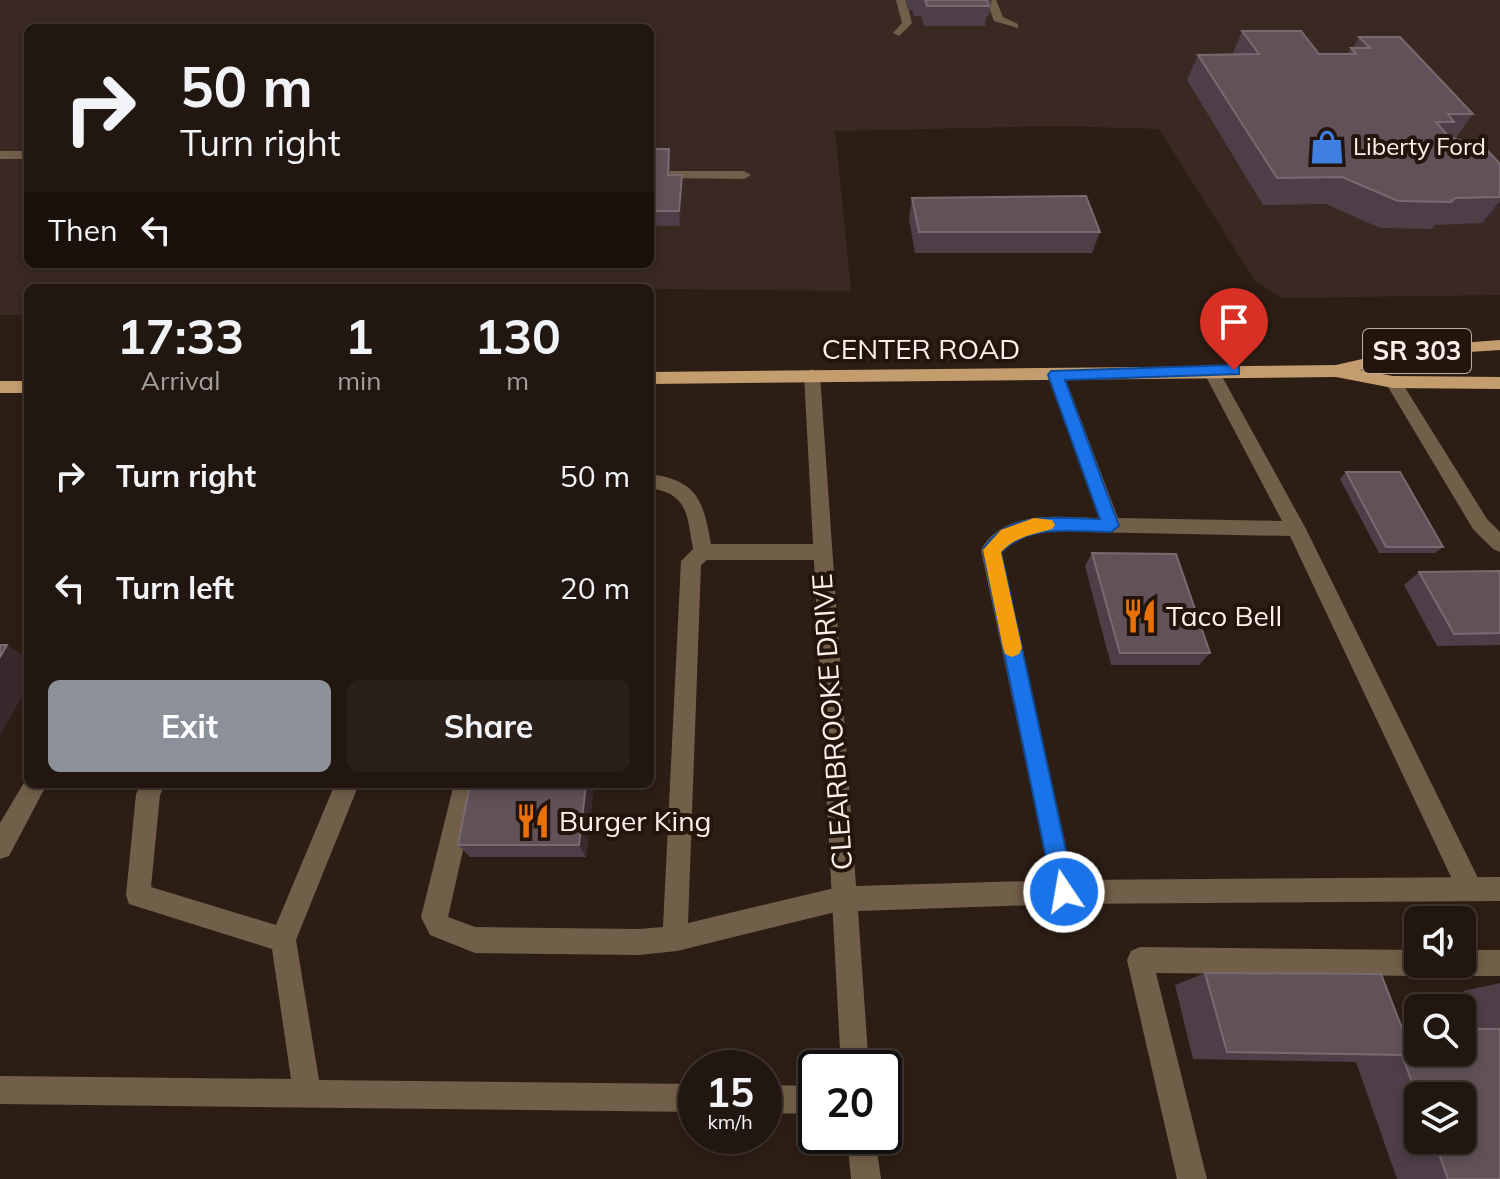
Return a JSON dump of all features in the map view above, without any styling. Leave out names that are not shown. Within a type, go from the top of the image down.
[{"type":"main road","name":"CENTER ROAD","points":[[1336,371],[1399,353],[1464,344],[1500,345]]},
{"type":"main road","name":"CENTER ROAD","points":[[654,378],[1336,371],[1393,382],[1500,383]]},
{"type":"main road","points":[[0,387],[24,387]]},
{"type":"street","points":[[899,33],[907,23],[901,0]]},
{"type":"street","points":[[991,0],[998,19],[1014,26]]},
{"type":"street","points":[[0,155],[24,155]]},
{"type":"street","points":[[670,175],[744,175]]},
{"type":"street","points":[[1211,371],[1296,529],[1470,889]]},
{"type":"street","name":"CLEARBROOKE DRIVE","points":[[812,375],[854,1050]]},
{"type":"street","points":[[1056,375],[1111,526]]},
{"type":"street","points":[[1393,382],[1480,524],[1500,544]]},
{"type":"street","points":[[654,481],[671,482],[693,502],[703,552]]},
{"type":"street","points":[[1064,892],[991,550],[1008,535],[1034,524],[1296,529]]},
{"type":"street","points":[[677,938],[675,916],[691,561],[703,552],[821,552]]},
{"type":"street","points":[[0,847],[33,788]]},
{"type":"street","points":[[151,788],[138,895],[283,940]]},
{"type":"street","points":[[307,1094],[283,940],[345,788]]},
{"type":"street","points":[[465,788],[434,917],[439,926],[475,940],[639,942],[677,938],[843,899],[1064,892],[1500,889]]},
{"type":"street","points":[[1192,1179],[1140,960],[1404,963]]},
{"type":"street","points":[[1476,963],[1500,963]]},
{"type":"street","points":[[0,1090],[678,1098]]},
{"type":"street","points":[[863,1154],[866,1179]]},
{"type":"shaded area","points":[[0,0],[1500,0],[1500,295],[1282,298],[1255,281],[1159,129],[1059,126],[835,131],[851,291],[654,289],[654,284],[24,284],[24,315],[0,315]]},
{"type":"building","points":[[925,0],[987,0],[989,6],[927,6]]},
{"type":"building","points":[[1242,31],[1301,31],[1319,54],[1356,54],[1351,48],[1370,48],[1359,37],[1400,37],[1473,114],[1448,114],[1454,122],[1436,122],[1449,137],[1485,148],[1500,164],[1500,197],[1455,198],[1451,202],[1398,201],[1342,177],[1277,178],[1198,55],[1259,54]]},
{"type":"building","points":[[654,149],[669,149],[668,175],[682,175],[679,211],[654,211]]},
{"type":"building","points":[[1086,196],[1100,232],[919,232],[912,198]]},
{"type":"building","points":[[1346,472],[1400,472],[1443,547],[1386,547]]},
{"type":"building","name":"Taco Bell","points":[[1092,553],[1176,554],[1210,653],[1120,653]]},
{"type":"building","points":[[1500,571],[1500,633],[1454,634],[1419,572]]},
{"type":"building","points":[[0,645],[7,645],[0,657]]},
{"type":"building","name":"Burger King","points":[[469,788],[586,788],[579,845],[458,845]]},
{"type":"building","points":[[1205,973],[1381,974],[1404,1028],[1404,1060],[1402,1055],[1227,1052]]},
{"type":"building","points":[[1476,1029],[1500,1029],[1500,1179],[1448,1179],[1439,1154],[1476,1154],[1476,1082],[1412,1082],[1406,1066],[1476,1066]]},
{"type":"slow traffic","points":[[1012,648],[991,550],[1008,535],[1034,524],[1046,525]]},
{"type":"place","name":"Liberty Ford","points":[[1327,147]]},
{"type":"place","name":"Taco Bell","points":[[1140,616]]},
{"type":"place","name":"Burger King","points":[[533,821]]},
{"type":"route","points":[[1064,892],[991,550],[1008,535],[1034,524],[1111,526],[1056,375],[1234,370]]}]
